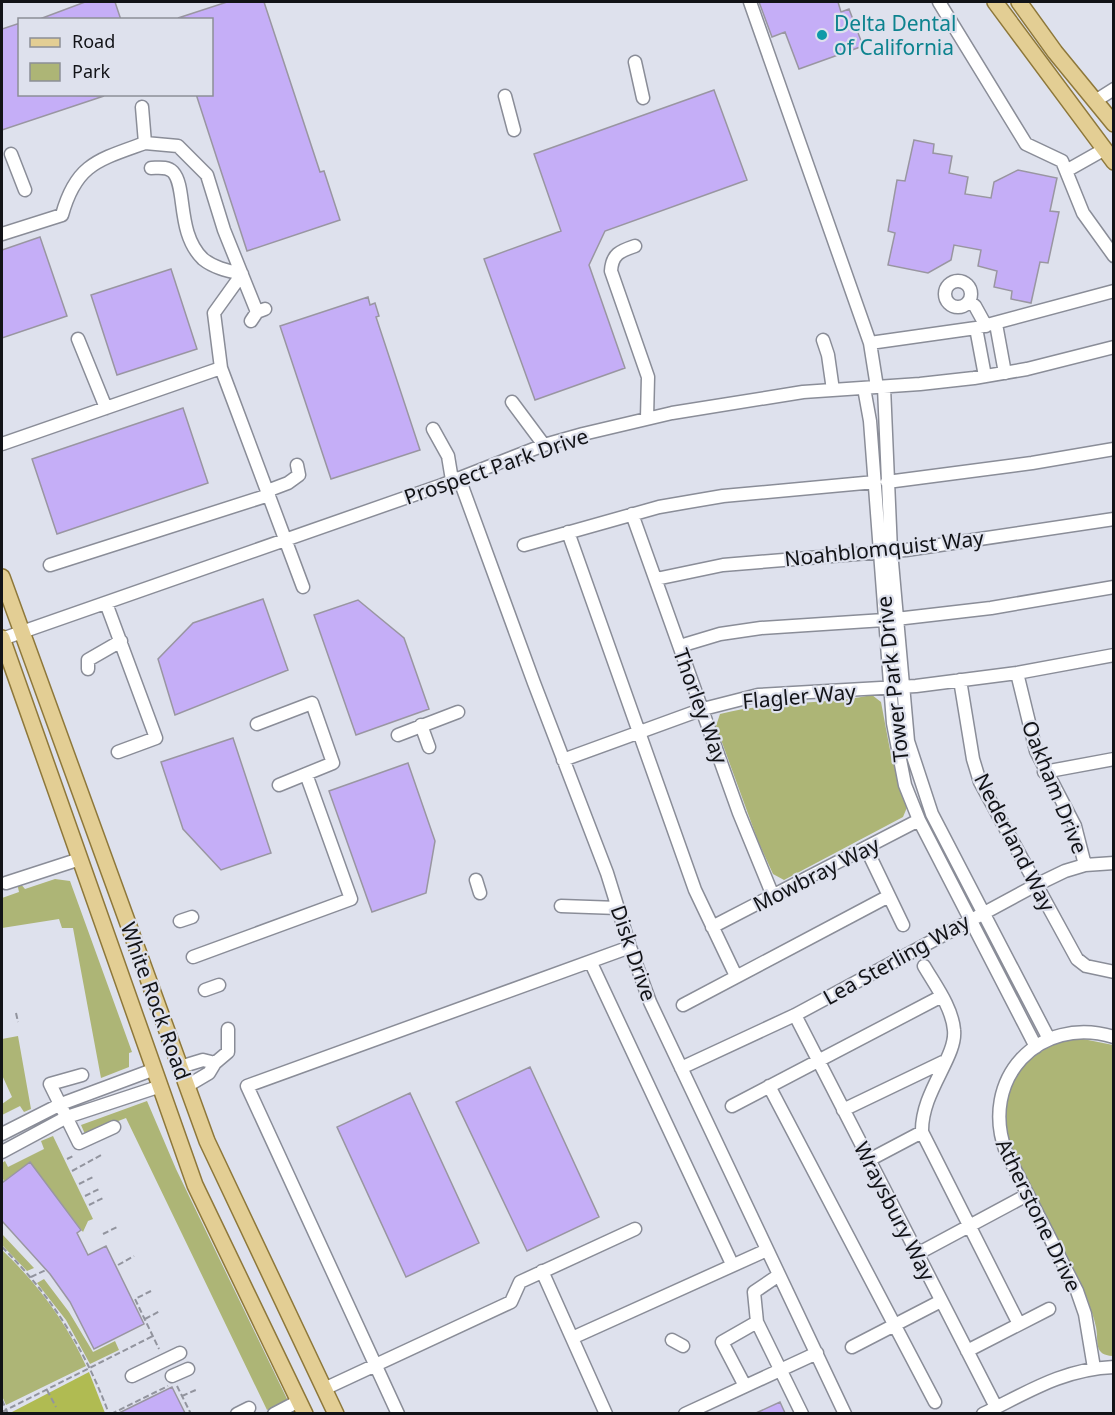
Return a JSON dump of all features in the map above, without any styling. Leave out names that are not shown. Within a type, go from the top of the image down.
[{"type":"main road","points":[[995,2],[1024,45],[1109,155]]},
{"type":"main road","points":[[1008,2],[1020,13],[1030,18]]},
{"type":"main road","points":[[1019,2],[1113,123]]},
{"type":"main road","name":"White Rock Road","points":[[2,578],[213,1156],[336,1413]]},
{"type":"main road","name":"White Rock Road","points":[[2,639],[195,1185],[302,1407]]},
{"type":"street","points":[[750,2],[870,343],[875,387]]},
{"type":"street","points":[[939,2],[1026,144],[1062,160],[1083,213],[1113,256]]},
{"type":"street","points":[[634,62],[643,99]]},
{"type":"street","points":[[1095,101],[1113,89]]},
{"type":"street","points":[[505,96],[514,130]]},
{"type":"street","points":[[142,107],[145,143]]},
{"type":"street","points":[[2,234],[62,215],[68,192],[76,178],[102,158],[145,143],[178,146],[207,175],[224,230],[258,314]]},
{"type":"street","points":[[11,153],[25,190]]},
{"type":"street","points":[[1066,171],[1109,155]]},
{"type":"street","points":[[151,168],[162,167],[172,171],[176,177],[183,220],[196,250],[205,261],[222,269],[242,274]]},
{"type":"street","points":[[635,246],[618,252],[611,261],[611,271],[648,377],[647,418]]},
{"type":"street","points":[[242,274],[214,313],[221,368],[303,587]]},
{"type":"street","points":[[870,343],[986,326],[1113,291]]},
{"type":"street","points":[[969,301],[986,326],[1005,373]]},
{"type":"street","points":[[985,376],[986,326]]},
{"type":"street","points":[[78,339],[106,408]]},
{"type":"street","points":[[823,340],[828,355],[832,390]]},
{"type":"street","name":"Prospect Park Drive","points":[[2,639],[22,634],[516,458],[544,445],[647,418],[803,392],[1005,373],[1113,347]]},
{"type":"street","points":[[2,444],[221,368]]},
{"type":"street","name":"Tower Park Drive","points":[[875,387],[870,421],[881,482]]},
{"type":"street","name":"Tower Park Drive","points":[[875,387],[899,763],[919,820],[1049,1039]]},
{"type":"street","points":[[512,402],[544,445]]},
{"type":"street","name":"Disk Drive","points":[[433,429],[448,456],[607,873],[650,1002],[845,1413]]},
{"type":"street","points":[[524,545],[632,514],[723,496],[881,482],[1032,463],[1113,449]]},
{"type":"street","points":[[50,565],[268,493],[299,475],[297,465]]},
{"type":"street","name":"Thorley Way","points":[[632,514],[739,813],[773,896]]},
{"type":"street","name":"Noahblomquist Way","points":[[656,579],[723,565],[885,551],[1113,519]]},
{"type":"street","points":[[568,532],[637,734],[694,890],[736,976]]},
{"type":"street","points":[[680,646],[720,633],[761,628],[890,620],[991,608],[1113,587]]},
{"type":"street","points":[[105,603],[156,738],[118,752]]},
{"type":"street","points":[[88,669],[88,660],[121,641]]},
{"type":"street","name":"Flagler Way","points":[[563,760],[703,709],[758,696],[895,688],[1017,673],[1113,655]]},
{"type":"street","name":"Oakham Drive","points":[[1017,673],[1028,726],[1044,772],[1075,826],[1085,866]]},
{"type":"street","name":"Nederland Way","points":[[960,680],[973,759],[980,782],[1077,960],[1086,966],[1113,972]]},
{"type":"street","name":"Tower Park Drive","points":[[895,688],[924,795],[1036,1047]]},
{"type":"street","points":[[258,724],[312,703],[333,763],[279,785]]},
{"type":"street","points":[[398,735],[458,712]]},
{"type":"street","points":[[421,725],[429,747]]},
{"type":"street","points":[[1044,772],[1113,759]]},
{"type":"street","points":[[193,957],[351,899],[306,774]]},
{"type":"street","name":"Mowbray Way","points":[[712,927],[919,820]]},
{"type":"street","points":[[866,848],[903,925]]},
{"type":"street","points":[[6,883],[80,859]]},
{"type":"street","name":"Lea Sterling Way","points":[[681,1068],[795,1015],[976,914],[1065,871],[1113,863]]},
{"type":"street","points":[[476,880],[480,893]]},
{"type":"street","points":[[683,1005],[889,896]]},
{"type":"street","points":[[561,906],[618,908]]},
{"type":"street","points":[[398,1413],[374,1365],[248,1086],[630,947]]},
{"type":"street","points":[[591,963],[732,1264]]},
{"type":"street","points":[[924,966],[942,996],[953,1021],[955,1034],[925,1104],[922,1132],[1019,1324]]},
{"type":"street","points":[[205,990],[219,985]]},
{"type":"street","points":[[732,1106],[942,996]]},
{"type":"street","name":"Wraysbury Way","points":[[795,1015],[996,1407]]},
{"type":"street","points":[[187,1086],[209,1073],[215,1063],[228,1052],[228,1029]]},
{"type":"street","name":"Atherstone Drive","points":[[1094,1368],[1085,1314],[1077,1291],[1002,1143],[997,1114],[1000,1094],[1009,1075],[1019,1060],[1036,1047],[1049,1039],[1069,1033],[1086,1031],[1113,1036]]},
{"type":"street","points":[[180,1067],[203,1060],[215,1063]]},
{"type":"street","points":[[843,1110],[944,1062]]},
{"type":"street","points":[[2,1134],[61,1104],[155,1069]]},
{"type":"street","points":[[82,1075],[50,1084],[79,1143],[114,1127]]},
{"type":"street","points":[[2,1152],[67,1117],[161,1086]]},
{"type":"street","points":[[769,1086],[935,1402]]},
{"type":"street","points":[[869,1160],[922,1132]]},
{"type":"street","points":[[917,1254],[1027,1195]]},
{"type":"street","points":[[324,1389],[511,1302],[520,1282],[635,1229]]},
{"type":"street","points":[[572,1338],[767,1250]]},
{"type":"street","points":[[542,1271],[606,1413]]},
{"type":"street","points":[[779,1275],[754,1292],[757,1322],[802,1413]]},
{"type":"street","points":[[852,1347],[941,1301]]},
{"type":"street","points":[[967,1351],[1049,1309]]},
{"type":"street","points":[[745,1386],[722,1342],[757,1322]]},
{"type":"street","points":[[132,1376],[180,1353]]},
{"type":"street","points":[[681,1411],[714,1395],[745,1386],[817,1353]]},
{"type":"street","points":[[983,1413],[1063,1374],[1113,1367]]},
{"type":"street","points":[[174,1379],[188,1369]]},
{"type":"street","points":[[274,1413],[302,1407]]},
{"type":"path","points":[[16,1013],[18,1022]]},
{"type":"path","points":[[72,1171],[103,1154]]},
{"type":"path","points":[[79,1184],[95,1176]]},
{"type":"path","points":[[85,1196],[101,1188]]},
{"type":"path","points":[[89,1205],[105,1197]]},
{"type":"path","points":[[103,1234],[119,1226]]},
{"type":"path","points":[[2,1247],[31,1277],[67,1325],[110,1413],[174,1379]]},
{"type":"path","points":[[118,1265],[134,1256]]},
{"type":"path","points":[[31,1277],[46,1270]]},
{"type":"path","points":[[151,1291],[135,1299],[155,1341]]},
{"type":"path","points":[[145,1319],[160,1311]]},
{"type":"path","points":[[2,1412],[7,1412],[153,1336]]},
{"type":"path","points":[[183,1396],[198,1389]]},
{"type":"path","points":[[47,1390],[56,1407]]},
{"type":"path","points":[[2,1400],[7,1412]]},
{"type":"green space","points":[[872,695],[881,702],[890,750],[908,805],[903,817],[784,880],[773,874],[758,841],[716,726],[720,714],[758,707]]},
{"type":"green space","points":[[55,879],[70,881],[132,1052],[129,1053],[129,1067],[101,1078],[73,928],[62,928],[59,919],[2,928],[2,898],[19,892],[17,883],[19,882],[25,889]]},
{"type":"green space","points":[[18,1036],[31,1109],[24,1112],[20,1106],[2,1115],[2,1104],[12,1097],[2,1075],[2,1039]]},
{"type":"green space","points":[[1078,1038],[1113,1045],[1113,1356],[1102,1353],[1098,1347],[1095,1323],[1087,1298],[1013,1158],[1005,1128],[1004,1109],[1008,1091],[1027,1062],[1041,1051]]},
{"type":"green space","points":[[147,1101],[176,1169],[288,1401],[267,1410],[126,1118],[85,1134],[81,1125]]},
{"type":"green space","points":[[53,1136],[93,1219],[88,1221],[83,1232],[30,1163],[4,1181],[2,1177],[2,1163],[5,1161],[8,1167],[44,1149],[41,1141]]},
{"type":"green space","points":[[2,1234],[34,1268],[27,1271],[2,1245]]},
{"type":"green space","points":[[2,1250],[50,1304],[86,1366],[6,1405],[2,1396]]},
{"type":"green space","points":[[44,1279],[69,1312],[93,1352],[115,1341],[119,1350],[90,1364],[66,1320],[37,1283]]},
{"type":"green space","points":[[89,1372],[105,1413],[12,1412]]},
{"type":"building","points":[[85,2],[115,2],[120,18],[42,18]]},
{"type":"building","points":[[227,2],[264,2],[320,172],[324,171],[340,220],[247,251],[197,96],[213,96],[213,18],[178,18]]},
{"type":"building","name":"Delta Dental of California","points":[[759,2],[838,2],[841,12],[849,9],[863,46],[799,69],[785,32],[772,37]]},
{"type":"building","points":[[18,24],[18,96],[104,96],[2,130],[2,29]]},
{"type":"building","points":[[714,90],[747,180],[605,231],[589,265],[625,368],[535,400],[484,259],[561,231],[534,154]]},
{"type":"building","points":[[914,140],[934,144],[933,153],[952,156],[949,173],[968,177],[965,194],[991,198],[994,182],[1018,170],[1057,178],[1050,211],[1059,212],[1048,263],[1040,262],[1031,303],[1011,299],[1012,291],[994,287],[997,271],[978,266],[981,250],[954,245],[951,260],[928,273],[888,265],[895,233],[888,231],[897,180],[905,181]]},
{"type":"building","points":[[40,237],[67,316],[2,338],[2,250]]},
{"type":"building","points":[[171,269],[197,349],[117,375],[91,295]]},
{"type":"building","points":[[368,297],[370,305],[375,303],[379,316],[376,317],[420,450],[331,479],[280,326]]},
{"type":"building","points":[[183,408],[208,483],[57,534],[32,459]]},
{"type":"building","points":[[263,599],[288,670],[175,715],[158,659],[193,623]]},
{"type":"building","points":[[358,600],[404,638],[429,709],[356,735],[314,615]]},
{"type":"building","points":[[233,738],[271,853],[221,870],[183,829],[161,762]]},
{"type":"building","points":[[408,763],[435,841],[426,893],[372,912],[329,791]]},
{"type":"building","points":[[530,1067],[599,1217],[527,1251],[456,1102]]},
{"type":"building","points":[[410,1093],[479,1243],[406,1277],[337,1127]]},
{"type":"building","points":[[30,1162],[81,1230],[77,1233],[88,1255],[106,1246],[144,1324],[94,1349],[70,1302],[50,1274],[2,1221],[2,1183]]},
{"type":"building","points":[[172,1387],[185,1413],[119,1413]]},
{"type":"building","points":[[780,1402],[785,1413],[756,1413]]},
{"type":"place","name":"Delta Dental of California","points":[[822,35]]}]
